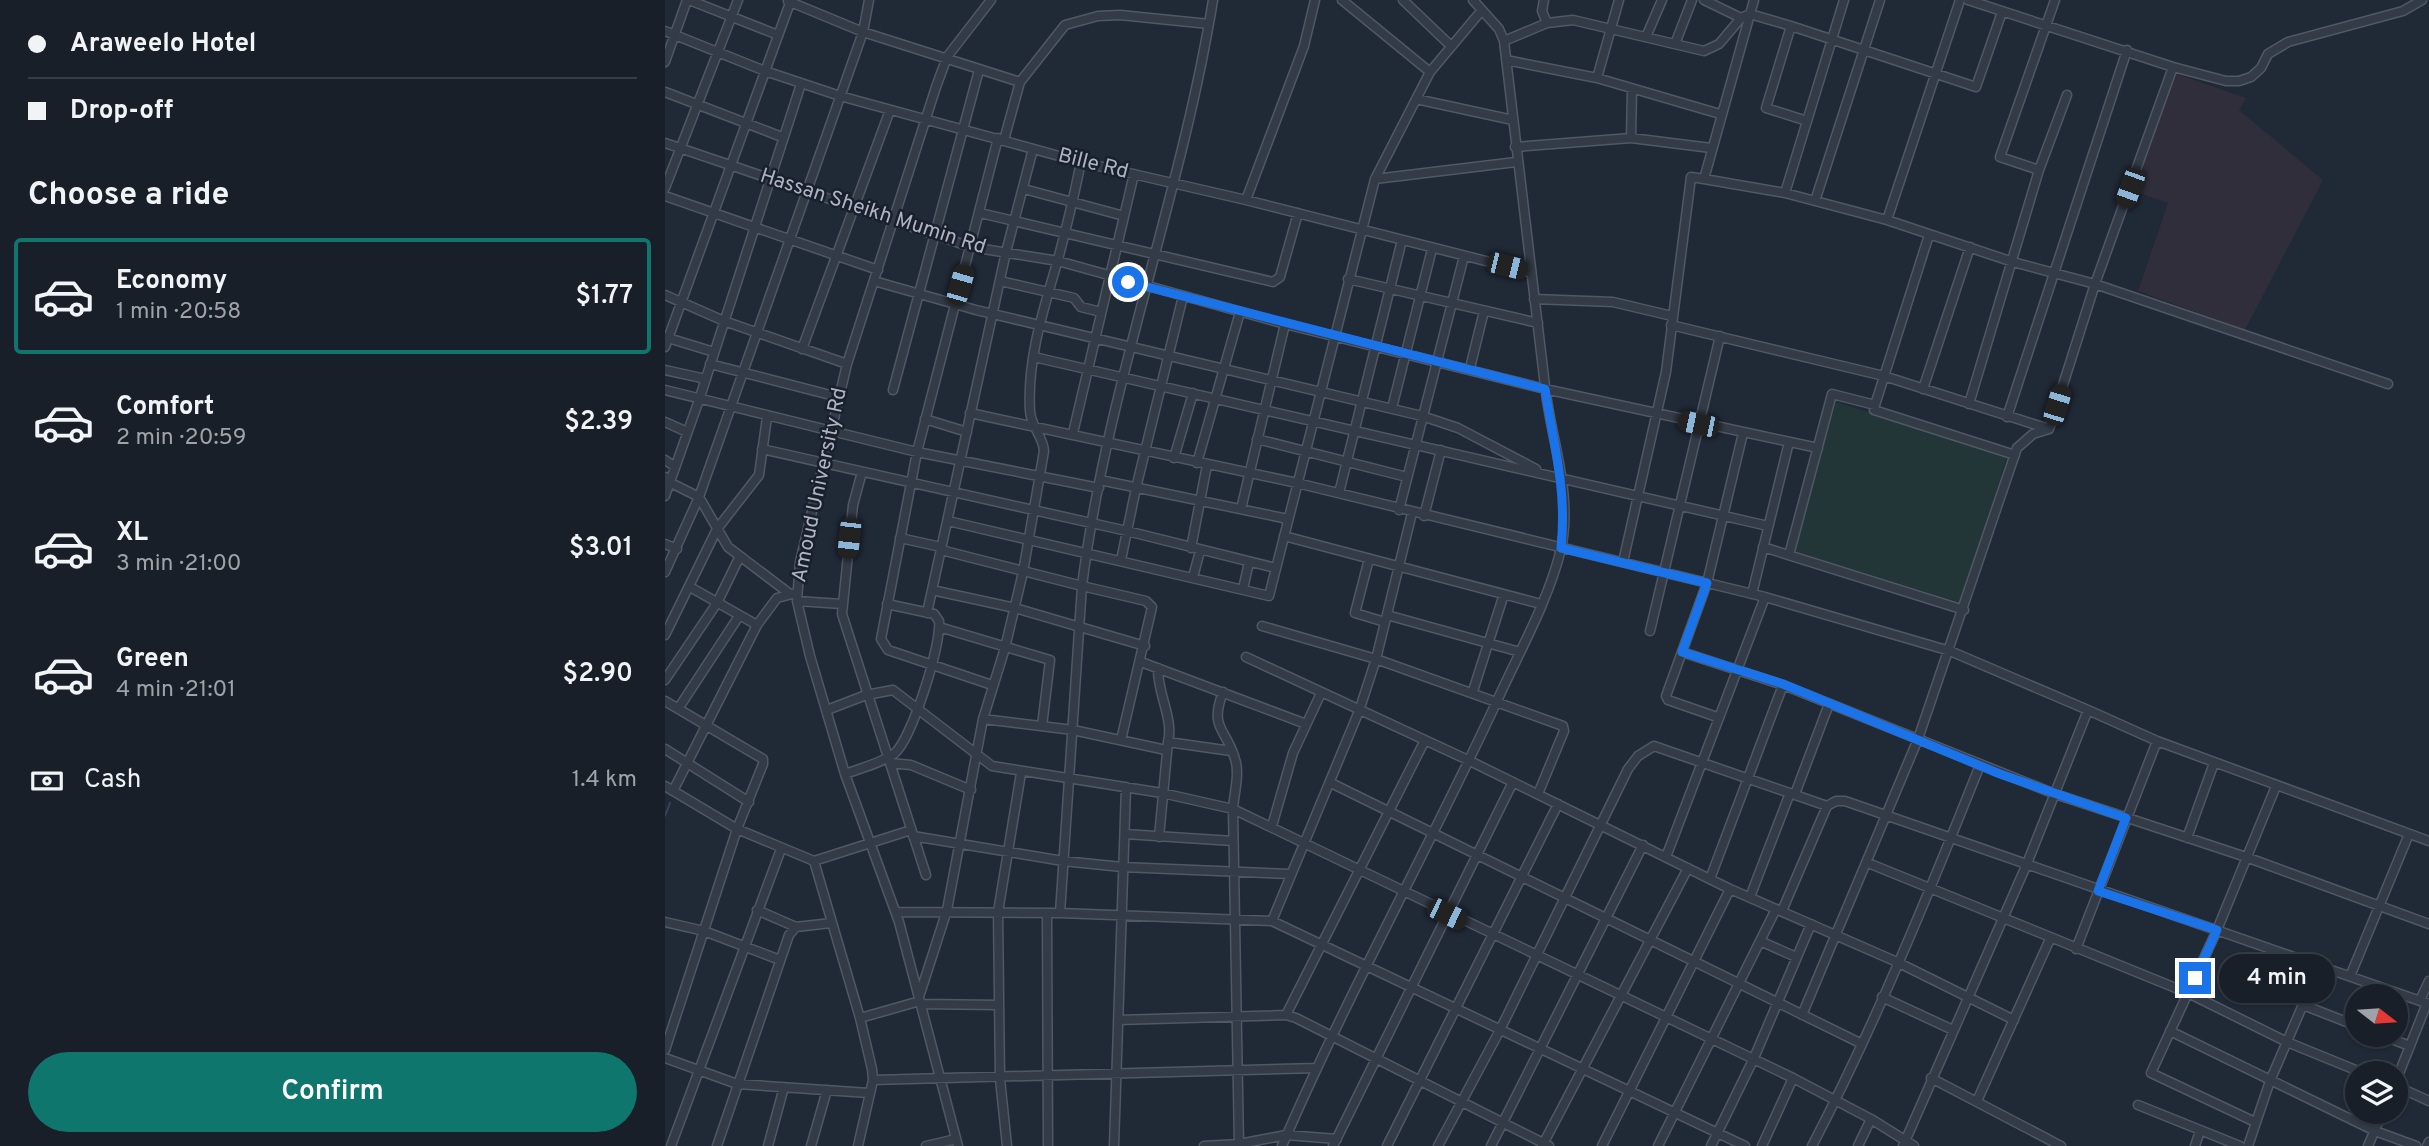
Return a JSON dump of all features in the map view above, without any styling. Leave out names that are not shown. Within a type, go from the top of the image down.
[{"type":"street","points":[[665,62],[688,0],[778,35]]},
{"type":"street","points":[[665,188],[738,0]]},
{"type":"street","points":[[665,572],[699,497],[863,32],[869,0]]},
{"type":"street","name":"Amoud University Rd","points":[[957,1142],[896,912],[845,774],[794,596],[847,364],[947,57],[991,0]]},
{"type":"street","points":[[1060,913],[1071,779],[1077,626],[1091,523],[1130,347],[1173,183],[1213,0]]},
{"type":"street","points":[[1246,200],[1304,46],[1315,0]]},
{"type":"street","points":[[1342,0],[1430,72]]},
{"type":"street","points":[[1403,0],[1451,46]]},
{"type":"street","points":[[1282,1146],[1364,966],[1470,761],[1541,604],[1561,548],[1564,502],[1562,478],[1545,389],[1529,272],[1504,41],[1499,29],[1473,0]]},
{"type":"street","points":[[1544,0],[1542,11],[1547,23]]},
{"type":"street","points":[[1597,78],[1619,0]]},
{"type":"street","points":[[1646,37],[1662,0]]},
{"type":"street","points":[[1675,44],[1692,0]]},
{"type":"street","points":[[1704,0],[1745,16],[1791,26],[1976,87],[2002,12]]},
{"type":"street","points":[[1504,41],[1547,23],[1573,20],[1705,51],[1725,39],[1745,16],[1754,0]]},
{"type":"street","points":[[1784,193],[1844,0]]},
{"type":"street","points":[[1815,201],[1880,0]]},
{"type":"street","points":[[1887,220],[1960,0]]},
{"type":"street","points":[[1968,0],[2127,50],[2172,67],[2226,81],[2251,78],[2261,68],[2268,54],[2288,43],[2396,13],[2414,7],[2422,0]]},
{"type":"street","points":[[2039,170],[2000,157],[2055,0]]},
{"type":"street","points":[[714,352],[666,341],[733,167],[789,1],[863,32],[1020,82]]},
{"type":"street","points":[[948,521],[1087,551],[1269,596],[1347,279],[1375,178],[1430,72],[1482,10]]},
{"type":"street","points":[[992,685],[884,647],[881,639],[917,452],[954,305],[1001,139],[1020,82],[1058,31],[1073,22],[1120,15],[1209,24]]},
{"type":"street","points":[[1704,180],[1745,16]]},
{"type":"street","points":[[1791,26],[1766,108],[1807,121]]},
{"type":"street","name":"Bille Rd","points":[[665,31],[801,84],[890,110],[1081,162],[1246,200],[1529,272]]},
{"type":"street","points":[[2007,417],[2127,50]]},
{"type":"street","points":[[1506,60],[1597,78],[1720,114]]},
{"type":"street","points":[[1802,1015],[1918,739],[2015,455],[2025,439],[2049,429],[2095,284],[2172,67]]},
{"type":"street","points":[[893,390],[979,71]]},
{"type":"street","points":[[665,496],[667,480],[699,400],[801,84]]},
{"type":"street","points":[[1631,138],[1632,89]]},
{"type":"street","points":[[665,92],[782,137]]},
{"type":"street","points":[[1969,404],[2039,170],[2067,95]]},
{"type":"street","points":[[1416,99],[1513,120]]},
{"type":"street","points":[[802,349],[890,110]]},
{"type":"street","points":[[1515,147],[1631,138],[1711,148]]},
{"type":"street","name":"Hassan Sheikh Mumin Rd","points":[[665,143],[971,247],[1058,261],[1285,324],[1470,368],[1545,389],[1818,448]]},
{"type":"street","points":[[927,613],[1006,252],[1033,149]]},
{"type":"street","points":[[920,1001],[947,910],[983,719],[1015,608],[1035,510],[1043,439],[1033,424],[1030,411],[1034,357],[1039,325],[1058,261],[1081,162]]},
{"type":"street","points":[[1375,178],[1517,162]]},
{"type":"street","points":[[1073,433],[1134,174]]},
{"type":"street","points":[[1623,562],[1657,415],[1691,177],[1784,193],[1887,220],[2013,262],[2095,284],[2388,384]]},
{"type":"street","points":[[1024,189],[1124,216]]},
{"type":"street","points":[[665,196],[790,237],[878,270]]},
{"type":"street","points":[[980,213],[1277,281],[1298,213]]},
{"type":"street","points":[[1929,235],[1874,410],[2015,455]]},
{"type":"street","points":[[1339,493],[1402,240]]},
{"type":"street","points":[[1923,389],[1970,247]]},
{"type":"street","points":[[1392,408],[1432,249]]},
{"type":"street","points":[[1399,510],[1464,256]]},
{"type":"street","points":[[1347,279],[1538,323]]},
{"type":"street","points":[[874,281],[954,305],[1422,416],[1458,428],[1545,474]]},
{"type":"street","points":[[1000,281],[1074,298],[1081,307],[1101,312]]},
{"type":"street","points":[[665,295],[724,321],[847,364]]},
{"type":"street","points":[[1121,560],[1183,296]]},
{"type":"street","points":[[1534,299],[1613,302],[1720,336],[1884,376],[2049,429]]},
{"type":"street","points":[[1470,368],[1483,311]]},
{"type":"street","points":[[1193,577],[1202,464],[1216,399],[1240,312]]},
{"type":"street","points":[[1241,509],[1285,324]]},
{"type":"street","points":[[1650,631],[1720,336]]},
{"type":"street","points":[[1034,357],[1679,503],[1768,526]]},
{"type":"street","points":[[710,364],[838,397]]},
{"type":"street","points":[[665,370],[706,379]]},
{"type":"street","points":[[665,390],[917,452],[1040,476],[1136,488],[1288,519]]},
{"type":"street","points":[[1174,458],[1193,393]]},
{"type":"street","points":[[1789,555],[1832,394],[1875,405]]},
{"type":"street","points":[[970,413],[1033,424],[1174,458],[1339,493],[1399,510],[1765,597],[1950,651],[2157,741],[2429,841]]},
{"type":"street","points":[[665,635],[717,529],[759,475],[767,416]]},
{"type":"street","points":[[925,419],[967,432]]},
{"type":"street","points":[[665,422],[687,432]]},
{"type":"street","points":[[1717,717],[1667,699],[1707,583],[1743,433]]},
{"type":"street","points":[[1257,439],[1408,477]]},
{"type":"street","points":[[1752,594],[1789,442]]},
{"type":"street","points":[[762,449],[1127,531],[1276,568]]},
{"type":"street","points":[[1424,516],[1441,450]]},
{"type":"street","points":[[665,460],[674,466]]},
{"type":"street","points":[[862,472],[853,505],[842,604],[845,625],[926,875]]},
{"type":"street","points":[[667,480],[699,497],[717,529],[739,558],[794,596]]},
{"type":"street","points":[[1272,922],[1359,711],[1376,659],[1412,513]]},
{"type":"street","points":[[1284,536],[1541,604]]},
{"type":"street","points":[[900,538],[1149,603],[1152,618],[1121,740]]},
{"type":"street","points":[[665,544],[677,549]]},
{"type":"street","points":[[1763,547],[1964,610]]},
{"type":"street","points":[[665,680],[717,603],[739,558]]},
{"type":"street","points":[[1369,559],[1355,613],[1520,652]]},
{"type":"street","points":[[1243,589],[1249,562]]},
{"type":"street","points":[[690,587],[757,625]]},
{"type":"street","points":[[932,590],[1015,608],[1145,646]]},
{"type":"street","points":[[1473,691],[1504,594]]},
{"type":"street","points":[[842,604],[794,596],[777,598],[757,625],[704,726],[688,764],[669,788],[737,829],[781,849],[814,860],[869,842],[912,833],[1063,861],[1122,867],[1290,874]]},
{"type":"street","points":[[1666,857],[1703,762],[1717,717],[1765,597]]},
{"type":"street","points":[[887,604],[934,614],[940,627],[918,710],[901,746],[889,760]]},
{"type":"street","points":[[678,709],[739,616]]},
{"type":"street","points":[[1262,626],[1473,691],[1565,728],[1538,794]]},
{"type":"street","points":[[940,627],[1049,660],[1042,726]]},
{"type":"street","points":[[1682,652],[1783,684],[2055,794],[2246,857],[2429,924]]},
{"type":"street","points":[[1247,657],[1558,803],[1730,889],[1898,962],[2014,1020]]},
{"type":"street","points":[[1141,662],[1306,724]]},
{"type":"street","points":[[1158,668],[1157,685],[1170,730],[1159,837]]},
{"type":"street","points":[[1710,879],[1783,684]]},
{"type":"street","points":[[827,710],[866,695],[893,690],[992,766],[1021,773],[1162,793],[1233,808],[1447,914],[1793,1077],[1871,1119],[1904,1143],[1915,1146]]},
{"type":"street","points":[[1223,692],[1215,716],[1236,764],[1233,841],[1239,1145]]},
{"type":"street","points":[[1272,826],[1293,753],[1321,693]]},
{"type":"street","points":[[665,701],[763,759],[737,829],[665,1050]]},
{"type":"street","points":[[1749,897],[1829,704]]},
{"type":"street","points":[[1904,1143],[2026,866],[2088,710]]},
{"type":"street","points":[[983,719],[1073,730],[1167,746],[1231,751]]},
{"type":"street","points":[[1286,1015],[1425,740]]},
{"type":"street","points":[[2076,949],[2157,741]]},
{"type":"street","points":[[1438,1146],[1537,957],[1628,769],[1647,749],[1665,748],[1827,806],[1845,801],[2098,891],[2351,974],[2425,1002]]},
{"type":"street","points":[[665,749],[749,802]]},
{"type":"street","points":[[845,774],[889,760],[911,765],[971,790]]},
{"type":"street","points":[[2187,838],[2214,763]]},
{"type":"street","points":[[1812,1146],[1837,1099],[1898,962],[1980,765]]},
{"type":"street","points":[[1007,1146],[1000,1079],[998,912],[1021,773]]},
{"type":"street","points":[[1204,1146],[1239,1145],[1286,1135],[1335,1142],[1513,782]]},
{"type":"street","points":[[1331,783],[1860,1043]]},
{"type":"street","points":[[2255,1122],[2151,1073],[2217,930],[2276,786]]},
{"type":"street","points":[[1114,1146],[1126,787]]},
{"type":"street","points":[[1387,1146],[1558,803]]},
{"type":"street","points":[[1658,1146],[1760,941],[1779,910],[1827,806]]},
{"type":"street","points":[[1125,834],[1233,841]]},
{"type":"street","points":[[2351,974],[2409,834]]},
{"type":"street","points":[[1491,1146],[1643,845]]},
{"type":"street","points":[[671,1146],[781,849]]},
{"type":"street","points":[[814,860],[860,1018],[873,1080],[858,1146]]},
{"type":"street","points":[[1868,863],[2188,993],[2287,1042],[2345,1066]]},
{"type":"street","points":[[1118,1020],[1286,1015],[1419,1079],[1545,1145],[1688,868]]},
{"type":"street","points":[[1602,1146],[1730,889]]},
{"type":"street","points":[[896,912],[947,910],[1060,913],[1272,922],[1745,1146]]},
{"type":"street","points":[[757,911],[796,927],[831,923]]},
{"type":"street","points":[[1047,913],[1048,1146]]},
{"type":"street","points":[[665,922],[704,931],[780,960]]},
{"type":"street","points":[[1711,1146],[1754,1058],[1811,924]]},
{"type":"street","points":[[717,1146],[789,935],[796,927]]},
{"type":"street","points":[[1977,1101],[2050,939]]},
{"type":"street","points":[[1760,941],[1796,957]]},
{"type":"street","points":[[2248,1146],[2270,1081],[2320,965]]},
{"type":"street","points":[[2404,1061],[2425,1002],[2429,981]]},
{"type":"street","points":[[1882,997],[1953,1030]]},
{"type":"street","points":[[860,1018],[920,1001],[998,1005]]},
{"type":"street","points":[[2303,1005],[2345,1021]]},
{"type":"street","points":[[2170,1031],[2270,1081],[2416,1146]]},
{"type":"street","points":[[665,1058],[737,1084],[869,1093]]},
{"type":"street","points":[[873,1080],[1000,1079],[1317,1069]]},
{"type":"street","points":[[1762,1146],[1793,1077]]},
{"type":"street","points":[[1931,1078],[1977,1101],[2049,1144],[2061,1146]]},
{"type":"street","points":[[768,1146],[784,1087]]},
{"type":"street","points":[[811,1146],[827,1090]]},
{"type":"street","points":[[2408,1090],[2429,1101]]},
{"type":"street","points":[[2139,1105],[2240,1146]]},
{"type":"street","points":[[1858,1146],[1871,1119]]},
{"type":"street","points":[[2368,1146],[2378,1124]]},
{"type":"street","points":[[2195,1146],[2200,1131]]},
{"type":"street","points":[[926,1146],[957,1142]]},
{"type":"shaded area","points":[[2174,73],[2246,98],[2239,110],[2323,180],[2245,330],[2138,291],[2168,203],[2133,191]]},
{"type":"green space","points":[[1836,402],[2007,456],[1962,603],[1794,551]]},
{"type":"waterway","points":[[665,816],[670,803]]},
{"type":"route","points":[[1128,282],[1545,389],[1562,478],[1564,502],[1561,548],[1707,583],[1682,652],[1783,684],[2000,774],[2126,818],[2098,891],[2217,930],[2195,978]]}]
